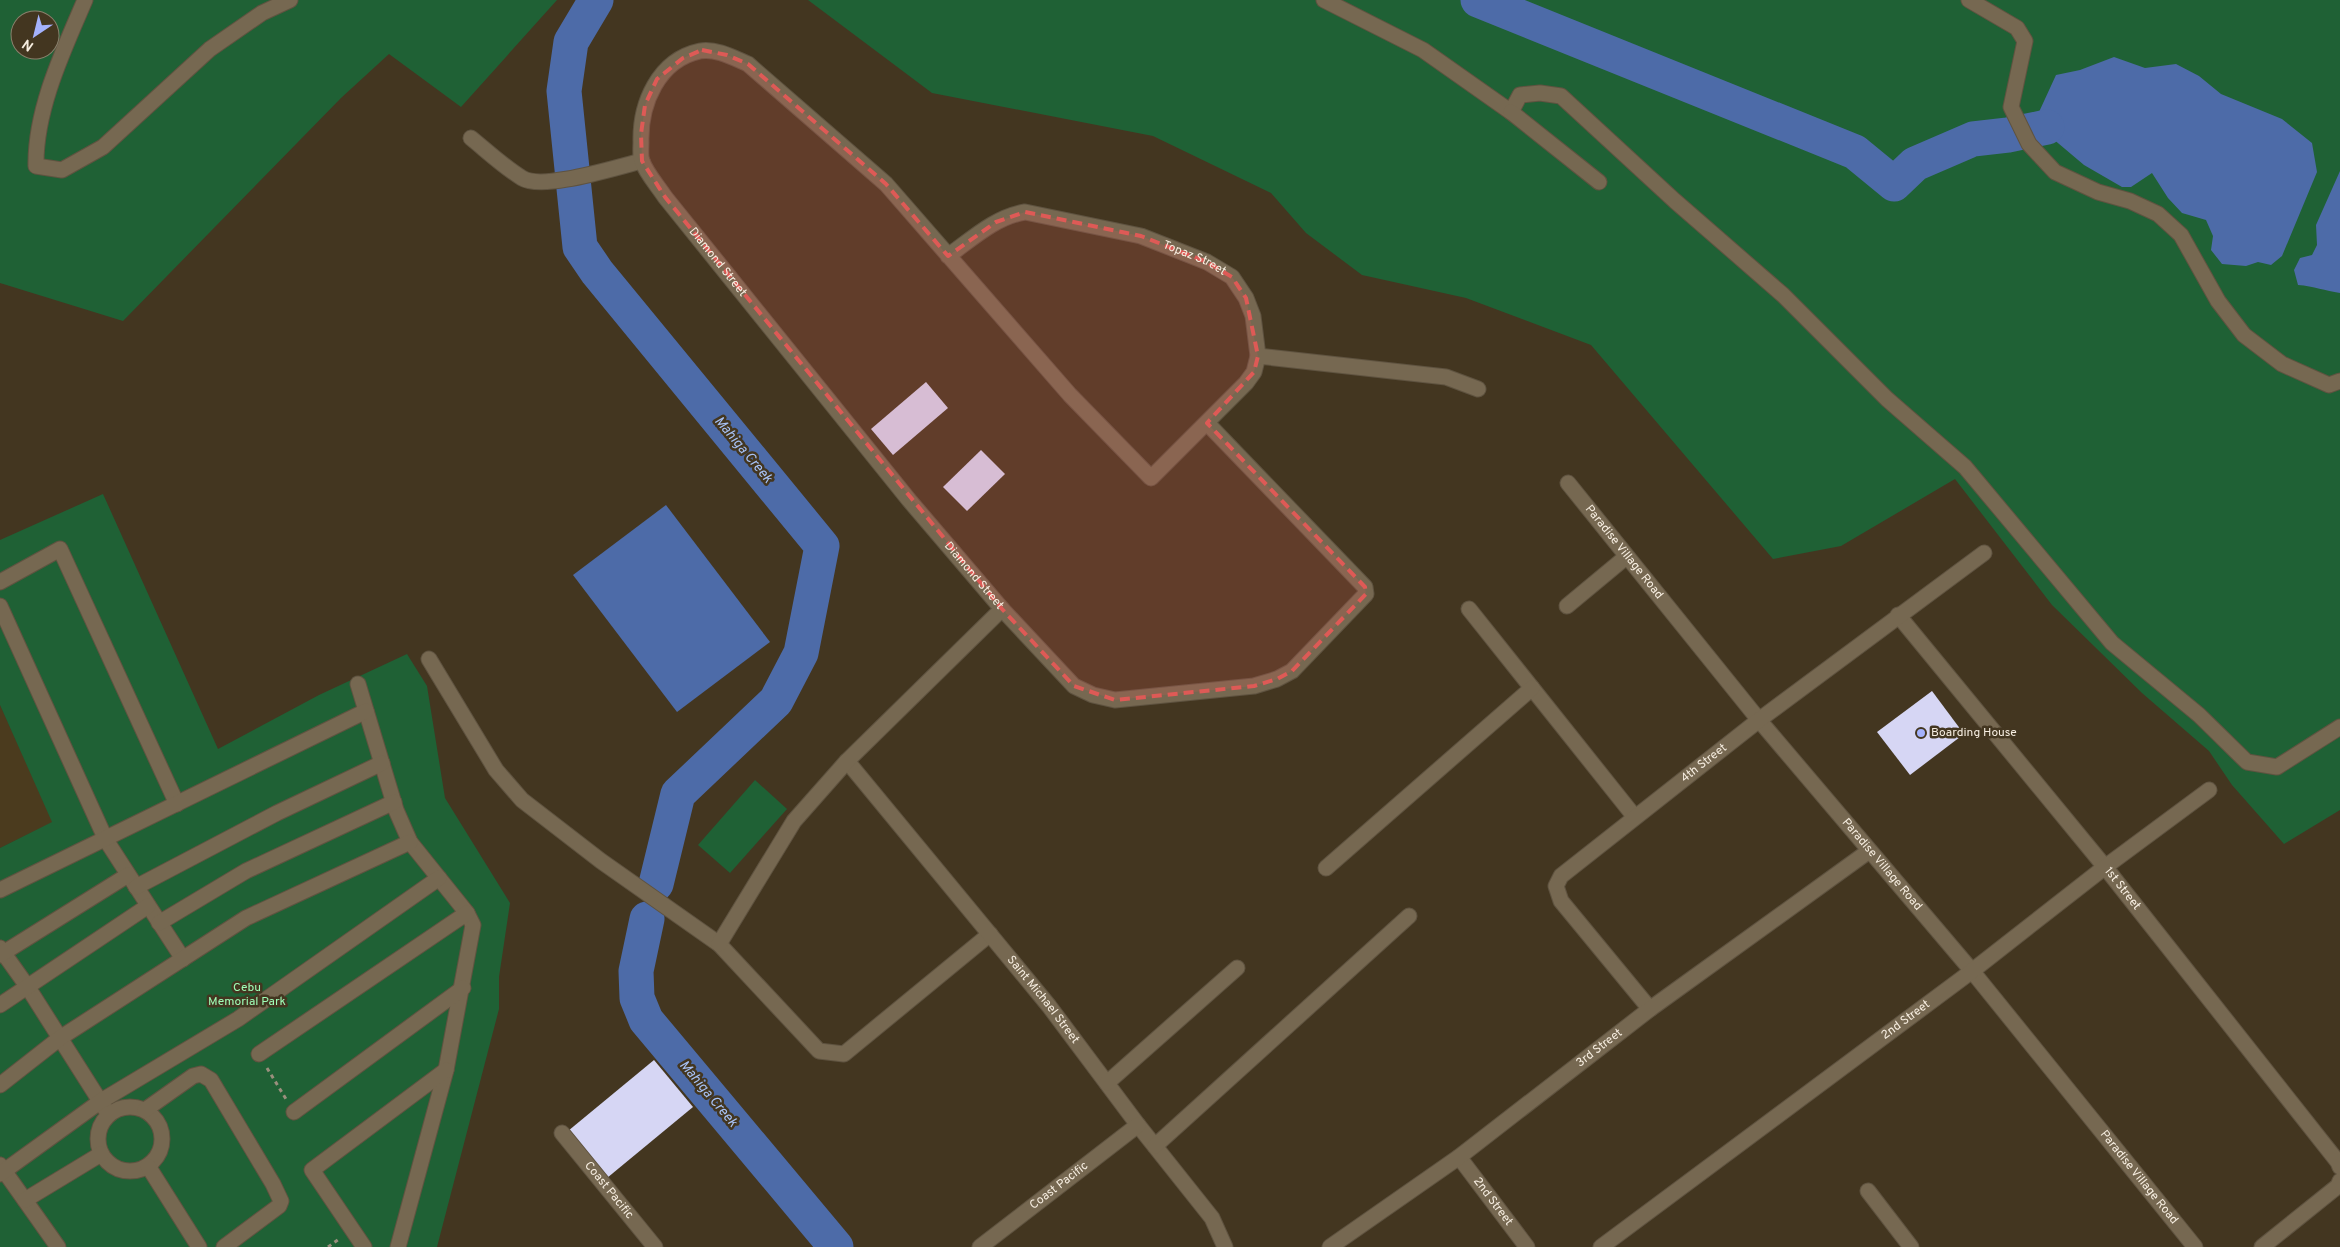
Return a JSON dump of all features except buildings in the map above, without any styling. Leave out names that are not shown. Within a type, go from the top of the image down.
[{"type":"street","points":[[85,0],[68,39],[49,93],[36,142],[36,166],[62,170],[103,146],[210,49],[262,14],[290,0]]},
{"type":"street","points":[[1324,0],[1423,50],[1511,112],[1599,182]]},
{"type":"street","points":[[1970,0],[2016,28],[2025,41],[2011,107],[2029,144],[2055,172],[2098,192],[2130,201],[2158,214],[2181,235],[2218,301],[2244,335],[2282,364],[2329,385],[2340,381]]},
{"type":"street","points":[[471,138],[522,178],[535,183],[553,182],[642,161],[641,134],[645,105],[657,79],[683,58],[702,50],[727,55],[748,64],[886,184],[948,256]]},
{"type":"street","points":[[1511,112],[1520,95],[1540,93],[1561,96],[1675,201],[1783,295],[1887,399],[1965,467],[2112,643],[2199,715],[2247,762],[2278,767],[2340,727]]},
{"type":"street","name":"Diamond Street","points":[[642,161],[665,197],[909,500],[1002,609],[1074,686],[1093,695],[1115,700],[1254,686],[1277,679],[1292,671],[1364,597],[1367,591],[1207,423]]},
{"type":"street","name":"Topaz Street","points":[[1025,212],[1141,236],[1207,262],[1232,277],[1246,298],[1253,316],[1258,356],[1254,372],[1246,383],[1151,478],[1070,394],[948,256],[996,222],[1009,215],[1025,212]]},
{"type":"street","points":[[1258,356],[1446,377],[1478,389]]},
{"type":"street","name":"Paradise Village Road","points":[[1568,483],[1759,720],[1972,972],[2194,1247]]},
{"type":"street","points":[[0,582],[60,549],[177,804]]},
{"type":"street","name":"4th Street","points":[[1650,1009],[1561,901],[1556,886],[1561,876],[1634,816],[1759,720],[1984,553]]},
{"type":"street","points":[[1567,606],[1626,557]]},
{"type":"street","points":[[0,606],[106,840],[183,959]]},
{"type":"street","points":[[719,944],[794,821],[847,761],[1002,609]]},
{"type":"street","points":[[1469,609],[1634,816]]},
{"type":"street","name":"1st Street","points":[[1898,615],[2105,867],[2332,1154],[2340,1167]]},
{"type":"street","points":[[429,659],[496,770],[522,800],[601,861],[719,944],[820,1051],[844,1054],[990,934]]},
{"type":"street","points":[[358,684],[394,802],[410,842],[467,913],[473,925],[463,988],[446,1070],[398,1247]]},
{"type":"street","points":[[1326,868],[1532,688]]},
{"type":"street","points":[[0,890],[106,840],[366,711]]},
{"type":"street","name":"Saint Michael Street","points":[[847,761],[1049,1006],[1138,1125],[1212,1218],[1225,1247]]},
{"type":"street","points":[[104,1108],[126,1106],[145,1110],[159,1124],[163,1142],[155,1160],[148,1166],[131,1172],[122,1170],[107,1162],[101,1154],[97,1137],[103,1120],[104,1108],[27,986],[1,952],[132,881],[382,763]]},
{"type":"street","name":"2nd Street","points":[[1601,1247],[1972,972],[2105,867],[2209,790]]},
{"type":"street","points":[[159,923],[246,870],[394,802]]},
{"type":"street","points":[[0,1086],[60,1038],[246,918],[410,842]]},
{"type":"street","name":"3rd Street","points":[[1330,1247],[1460,1157],[1650,1009],[1869,851]]},
{"type":"street","points":[[58,1247],[1,1170],[104,1108],[238,1019],[439,878]]},
{"type":"street","points":[[0,1005],[148,906]]},
{"type":"street","points":[[259,1054],[467,913]]},
{"type":"street","points":[[1155,1146],[1409,916]]},
{"type":"street","points":[[1107,1083],[1236,968]]},
{"type":"street","points":[[294,1112],[463,988]]},
{"type":"street","points":[[364,1247],[312,1170],[446,1070]]},
{"type":"street","points":[[145,1110],[193,1076],[201,1074],[211,1080],[273,1184],[282,1201],[280,1206],[224,1247]]},
{"type":"street","name":"Coast Pacific","points":[[980,1247],[1138,1125]]},
{"type":"street","name":"Coast Pacific","points":[[562,1133],[656,1247]]},
{"type":"street","points":[[25,1200],[101,1154]]},
{"type":"street","name":"2nd Street","points":[[1460,1157],[1527,1247]]},
{"type":"street","points":[[148,1166],[199,1247]]},
{"type":"street","points":[[2262,1247],[2338,1186],[2340,1181]]},
{"type":"street","points":[[1868,1191],[1910,1247]]},
{"type":"highlighted area","points":[[702,50],[727,55],[748,64],[886,184],[948,256],[996,222],[1025,212],[1141,236],[1207,262],[1232,277],[1246,298],[1258,356],[1254,372],[1207,423],[1365,587],[1366,594],[1292,671],[1277,679],[1254,686],[1115,700],[1074,686],[1002,609],[665,197],[642,161],[641,134],[645,105],[657,79],[683,58]]},
{"type":"shaded area","points":[[0,705],[53,822],[0,848]]},
{"type":"green space","points":[[0,0],[557,0],[461,107],[389,54],[341,98],[123,321],[0,283]]},
{"type":"green space","points":[[808,0],[2340,0],[2340,810],[2284,844],[2232,785],[2209,751],[2142,693],[2052,605],[1955,479],[1841,546],[1773,559],[1591,345],[1466,298],[1362,275],[1306,233],[1271,193],[1153,136],[932,93]]},
{"type":"green space","name":"Cebu Memorial Park","points":[[103,494],[218,749],[319,695],[407,654],[427,686],[445,798],[510,903],[499,977],[499,1009],[437,1247],[0,1247],[0,848],[52,822],[0,705],[0,540]]},
{"type":"green space","points":[[755,780],[787,809],[730,873],[698,845]]},
{"type":"water","points":[[2114,57],[2145,68],[2176,64],[2199,76],[2221,94],[2282,119],[2312,143],[2317,172],[2282,256],[2271,265],[2258,262],[2246,266],[2222,264],[2211,250],[2213,236],[2206,220],[2182,213],[2168,198],[2152,173],[2131,187],[2122,187],[2084,165],[2052,138],[2039,112],[2056,75],[2080,70]]},
{"type":"water","points":[[2340,171],[2340,293],[2298,285],[2294,270],[2300,258],[2312,255],[2317,245],[2316,225]]},
{"type":"water","points":[[666,505],[770,642],[677,712],[573,575]]},
{"type":"waterway","name":"Mahiga Creek","points":[[596,0],[571,42],[564,91],[580,247],[597,272],[822,546],[801,653],[776,701],[678,794],[656,884]]},
{"type":"waterway","points":[[1478,0],[1855,152],[1894,184],[1915,164],[1973,139],[2008,135],[2047,127]]},
{"type":"waterway","name":"Mahiga Creek","points":[[647,919],[636,971],[637,998],[646,1020],[836,1247]]},
{"type":"place","name":"Boarding House","points":[[1921,733]]}]
